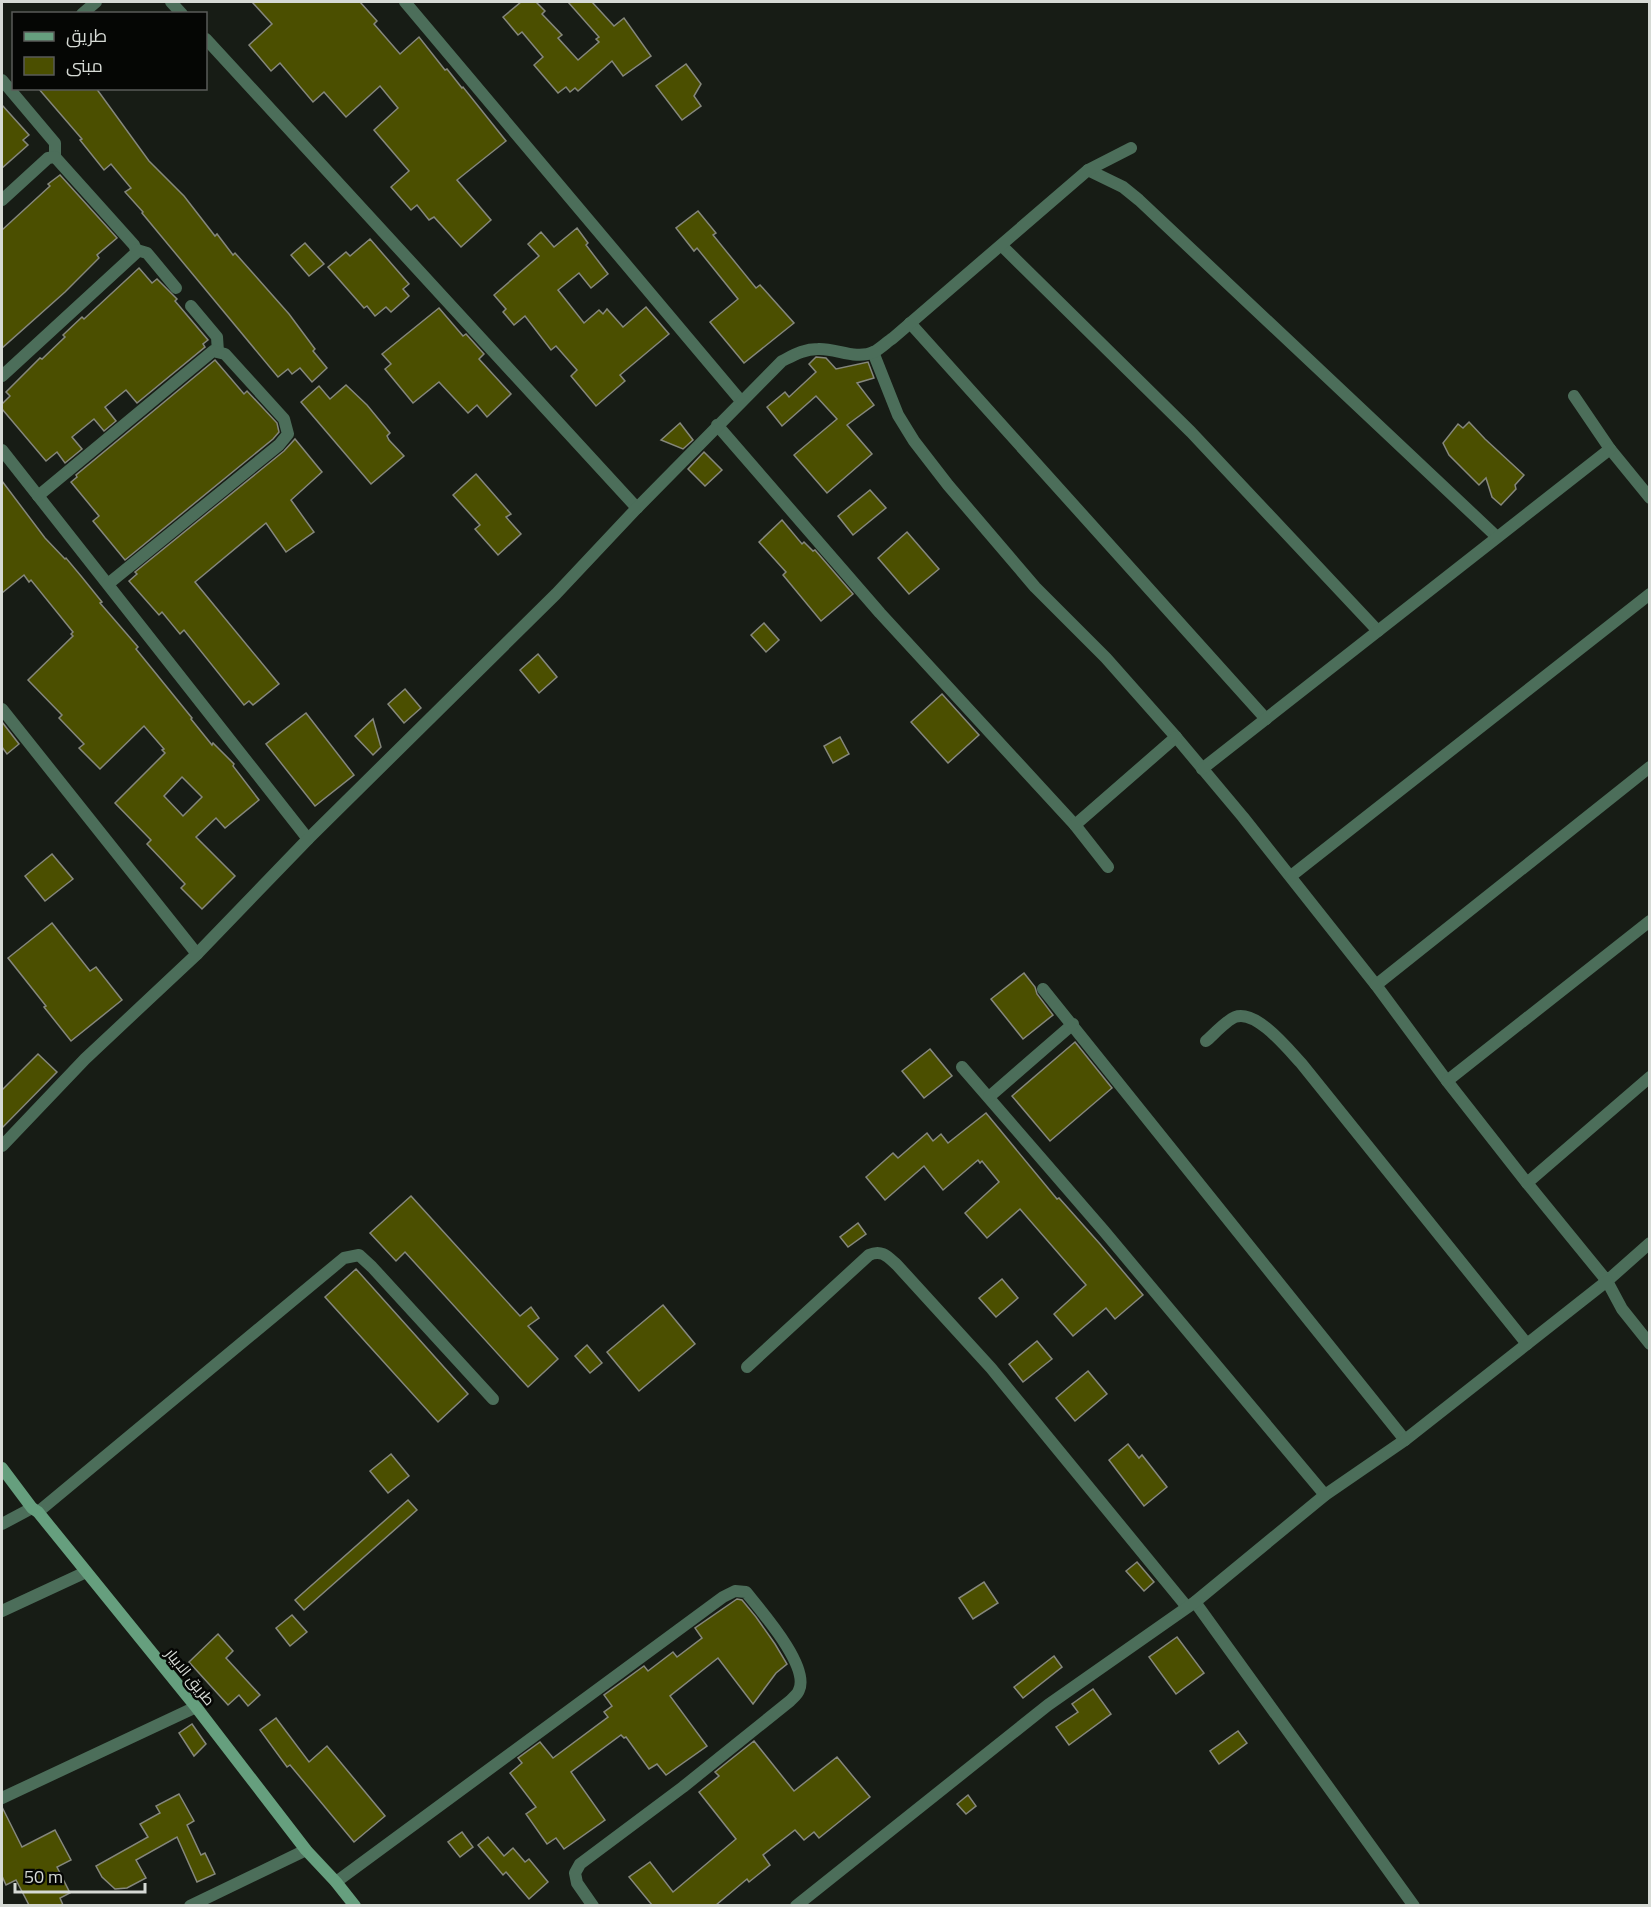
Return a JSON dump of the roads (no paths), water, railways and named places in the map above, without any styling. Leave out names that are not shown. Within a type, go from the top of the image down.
[{"type":"main road","name":"طريق الابيار","points":[[2,1468],[196,1707],[306,1850],[355,1905]]},
{"type":"street","points":[[84,12],[96,2]]},
{"type":"street","points":[[405,2],[741,401]]},
{"type":"street","points":[[207,40],[637,508]]},
{"type":"street","points":[[2,80],[55,142],[55,157],[137,250],[147,253],[176,288]]},
{"type":"street","points":[[2,1146],[85,1059],[197,954],[308,839],[556,594],[717,425],[782,361],[802,350],[820,349],[857,355],[873,352],[1002,246],[1088,170],[1131,148]]},
{"type":"street","points":[[2,200],[48,158],[55,157]]},
{"type":"street","points":[[1088,170],[1123,187],[1139,200],[1497,537]]},
{"type":"street","points":[[1002,246],[1191,432],[1378,631]]},
{"type":"street","points":[[2,376],[137,250]]},
{"type":"street","points":[[191,306],[217,336],[218,352]]},
{"type":"street","points":[[910,323],[1266,719]]},
{"type":"street","points":[[38,496],[213,351],[225,354],[284,419],[288,434],[279,445],[108,585]]},
{"type":"street","points":[[873,352],[898,415],[935,468],[982,527],[1035,586],[1106,658],[1176,737],[1292,876],[1447,1081],[1607,1281],[1622,1309],[1650,1344]]},
{"type":"street","points":[[1574,396],[1610,449],[1650,498]]},
{"type":"street","points":[[717,425],[880,613],[1075,825],[1108,867]]},
{"type":"street","points":[[1202,769],[1610,449]]},
{"type":"street","points":[[2,450],[308,839]]},
{"type":"street","points":[[1292,876],[1650,594]]},
{"type":"street","points":[[2,709],[197,954]]},
{"type":"street","points":[[1075,825],[1176,737]]},
{"type":"street","points":[[1376,985],[1650,767]]},
{"type":"street","points":[[1447,1081],[1650,921]]},
{"type":"street","points":[[1043,989],[1405,1440]]},
{"type":"street","points":[[1206,1041],[1235,1017],[1249,1016],[1264,1026],[1301,1063],[1527,1344]]},
{"type":"street","points":[[989,1097],[1073,1024]]},
{"type":"street","points":[[962,1067],[1104,1231],[1325,1495]]},
{"type":"street","points":[[1527,1183],[1650,1077]]},
{"type":"street","points":[[796,1905],[1048,1705],[1191,1604],[1325,1495],[1405,1440],[1607,1281],[1650,1243]]},
{"type":"street","points":[[747,1367],[869,1255],[876,1252],[884,1253],[991,1368],[1191,1604],[1414,1905]]},
{"type":"street","points":[[2,1524],[35,1510],[344,1258],[358,1255],[372,1267],[493,1399]]},
{"type":"street","points":[[2,1611],[86,1572]]},
{"type":"street","points":[[336,1882],[723,1597],[735,1591],[746,1592],[795,1659],[801,1678],[799,1690],[790,1701],[700,1773],[580,1864],[574,1873],[577,1883],[593,1905]]},
{"type":"street","points":[[2,1798],[196,1707]]},
{"type":"street","points":[[190,1905],[306,1850]]}]
